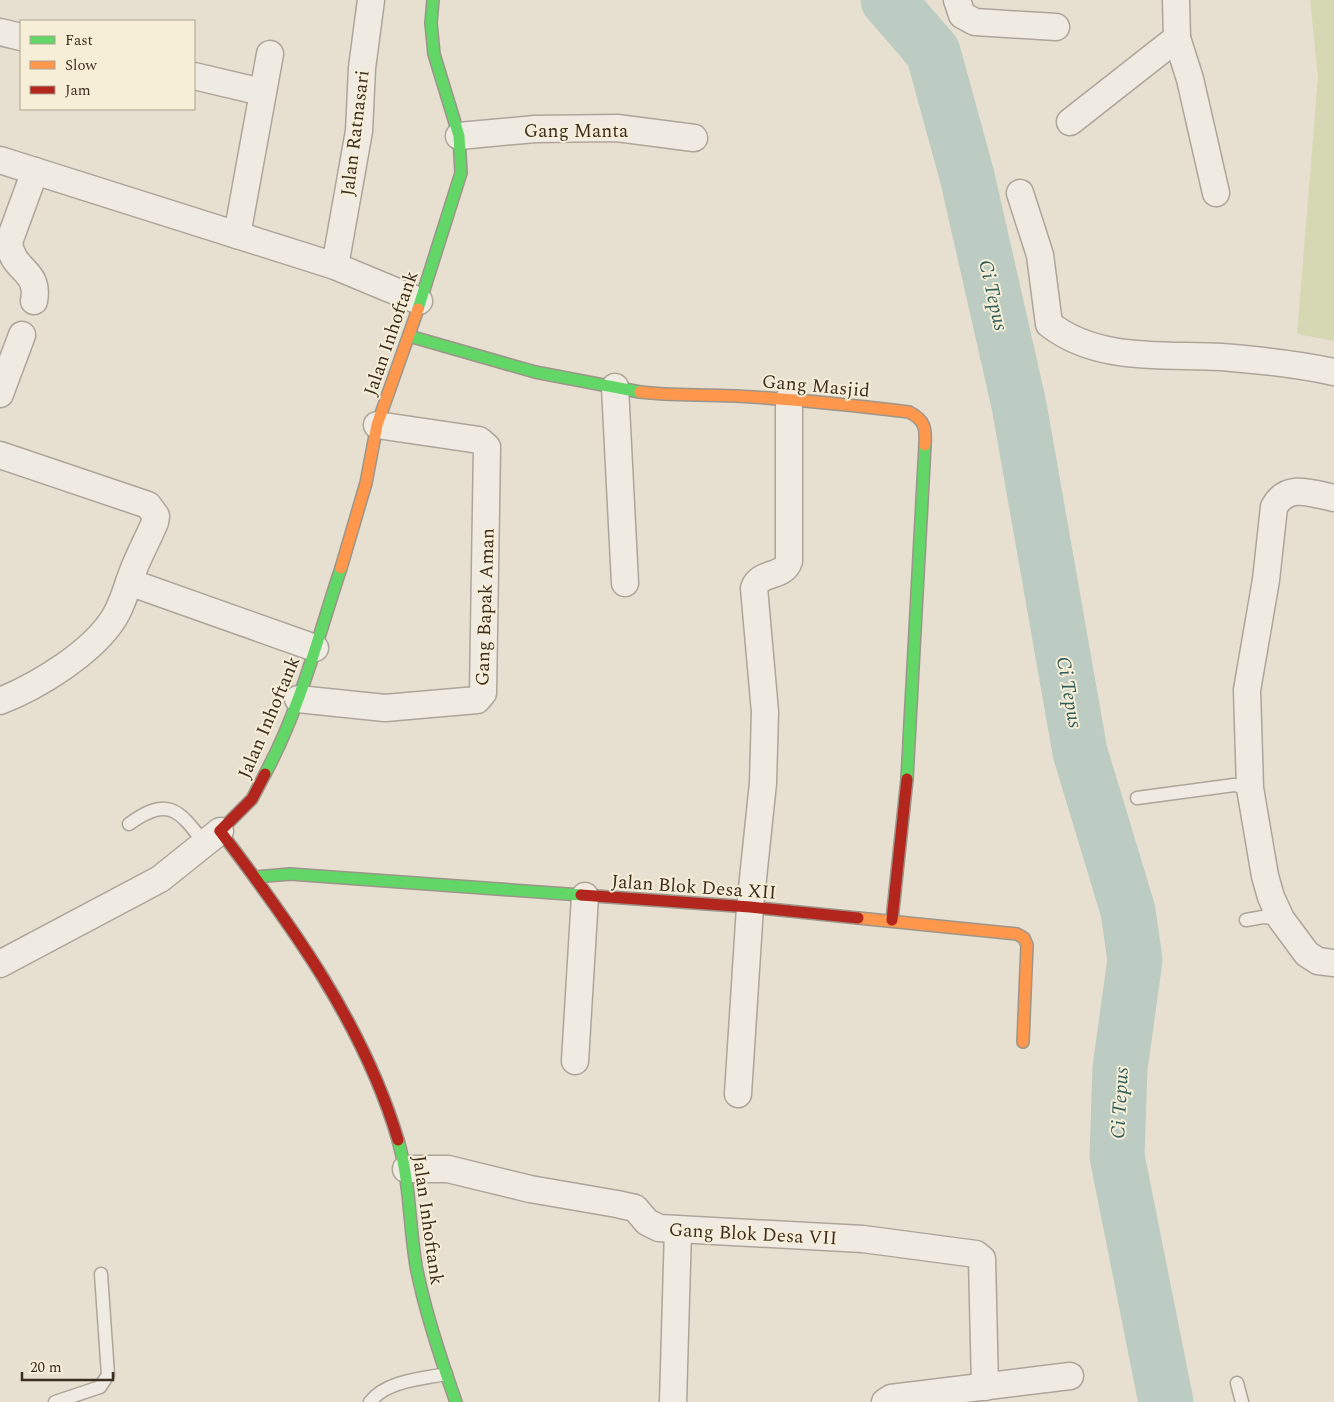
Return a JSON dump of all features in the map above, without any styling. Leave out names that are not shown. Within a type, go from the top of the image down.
[{"type":"street","name":"Jalan Ratnasari","points":[[335,266],[359,131],[362,68],[371,0]]},
{"type":"street","name":"Jalan Inhoftank","points":[[433,0],[431,23],[434,54],[459,136],[461,173],[407,297],[410,336],[377,425],[366,483],[316,648],[298,699],[278,750],[252,799],[212,837],[255,877],[284,918],[356,1034],[376,1078],[406,1169],[414,1246],[426,1314],[456,1402]]},
{"type":"street","points":[[957,0],[962,15],[975,22],[1056,27]]},
{"type":"street","points":[[1176,0],[1177,38],[1190,79],[1216,193]]},
{"type":"street","points":[[0,32],[20,37]]},
{"type":"street","points":[[1070,122],[1177,38]]},
{"type":"street","points":[[237,235],[270,54]]},
{"type":"street","points":[[195,76],[262,92]]},
{"type":"street","name":"Gang Manta","points":[[459,136],[534,128],[617,128],[694,138]]},
{"type":"street","points":[[0,160],[335,266],[407,297]]},
{"type":"street","points":[[34,301],[37,288],[34,279],[18,265],[10,253],[10,242],[35,171]]},
{"type":"street","points":[[1020,193],[1040,255],[1049,324],[1065,337],[1094,347],[1127,354],[1170,354],[1251,359],[1334,372]]},
{"type":"street","points":[[0,394],[22,335]]},
{"type":"street","name":"Gang Masjid","points":[[410,336],[482,359],[568,380],[615,388],[665,395],[718,394],[789,398],[909,412],[919,417],[926,427],[911,720],[902,852],[892,920]]},
{"type":"street","points":[[615,388],[624,583]]},
{"type":"street","points":[[738,1094],[750,907],[763,783],[765,712],[754,588],[760,579],[784,570],[789,562],[789,398]]},
{"type":"street","name":"Gang Bapak Aman","points":[[298,699],[385,708],[477,700],[483,693],[487,447],[479,440],[377,425]]},
{"type":"street","points":[[0,455],[148,505],[153,510],[155,522],[116,616],[102,635],[81,654],[14,695],[0,700]]},
{"type":"street","points":[[1334,498],[1289,492],[1280,497],[1274,507],[1266,580],[1246,690],[1250,788],[1265,876],[1271,897],[1281,920],[1307,954],[1318,961],[1334,963]]},
{"type":"street","points":[[129,582],[316,648]]},
{"type":"street","points":[[0,964],[160,879],[212,837]]},
{"type":"street","name":"Jalan Blok Desa XII","points":[[255,877],[290,874],[750,907],[1017,934],[1024,938],[1027,945],[1028,964],[1024,1042]]},
{"type":"street","points":[[575,1061],[585,896]]},
{"type":"street","name":"Gang Blok Desa VII","points":[[406,1169],[448,1169],[530,1188],[618,1204],[635,1208],[647,1222],[659,1228],[863,1239],[980,1256],[982,1259],[985,1387]]},
{"type":"street","points":[[674,1402],[678,1230]]},
{"type":"street","points":[[885,1402],[891,1398],[1070,1376]]},
{"type":"lane","points":[[1136,798],[1234,785],[1250,788]]},
{"type":"lane","points":[[129,824],[152,810],[167,808],[182,815],[212,837]]},
{"type":"lane","points":[[1246,920],[1263,917],[1281,920]]},
{"type":"lane","points":[[55,1402],[100,1387],[108,1375],[102,1274]]},
{"type":"lane","points":[[370,1402],[376,1394],[392,1387],[446,1374]]},
{"type":"lane","points":[[1237,1383],[1242,1402]]},
{"type":"green space","points":[[1310,0],[1334,0],[1334,341],[1297,334],[1318,77]]},
{"type":"waterway","name":"Ci Tepus","points":[[888,0],[933,52],[967,176],[1019,405],[1080,752],[1128,911],[1135,960],[1120,1068],[1117,1156],[1166,1402]]},
{"type":"traffic: fast","points":[[418,309],[461,173],[459,136],[434,54],[431,23],[433,0]]},
{"type":"traffic: fast","points":[[409,336],[535,372],[640,392]]},
{"type":"traffic: fast","points":[[907,779],[925,445]]},
{"type":"traffic: fast","points":[[265,774],[298,698],[341,568]]},
{"type":"traffic: fast","points":[[255,877],[290,874],[581,895]]},
{"type":"traffic: fast","points":[[398,1140],[405,1171],[416,1266],[433,1334],[456,1402]]},
{"type":"traffic: slow","points":[[341,568],[366,483],[377,425],[418,309]]},
{"type":"traffic: slow","points":[[640,392],[778,399],[909,412],[918,418],[923,425],[925,445]]},
{"type":"traffic: slow","points":[[858,918],[1017,934],[1024,938],[1027,945],[1023,1042]]},
{"type":"traffic: jam","points":[[265,774],[252,799],[220,831],[299,940],[346,1017],[384,1098],[398,1140]]},
{"type":"traffic: jam","points":[[892,920],[907,779]]},
{"type":"traffic: jam","points":[[581,895],[750,907],[858,918]]}]
